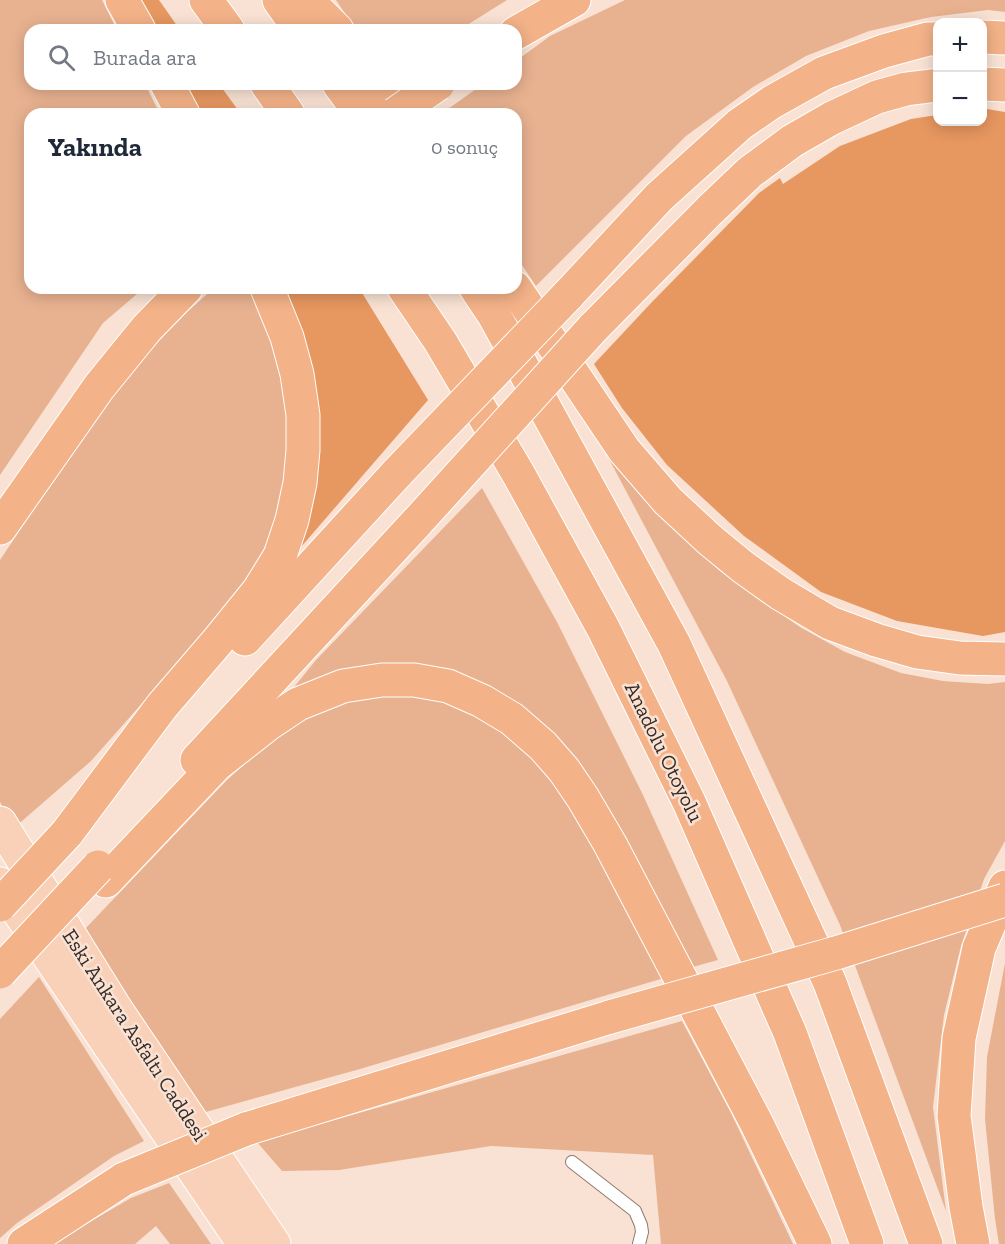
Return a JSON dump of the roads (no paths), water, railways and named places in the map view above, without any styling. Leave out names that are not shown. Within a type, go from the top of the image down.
[{"type":"highway","points":[[122,0],[136,24]]},
{"type":"highway","points":[[206,0],[224,24]]},
{"type":"highway","points":[[279,0],[296,24]]},
{"type":"highway","points":[[307,0],[331,24]]},
{"type":"highway","points":[[522,30],[574,0]]},
{"type":"highway","points":[[987,37],[1005,38]]},
{"type":"highway","points":[[0,905],[398,472],[659,197],[740,124],[772,102],[824,73],[884,51],[933,39]]},
{"type":"highway","points":[[987,84],[1005,85]]},
{"type":"highway","points":[[102,874],[593,328],[750,172],[792,141],[832,118],[877,97],[906,89],[933,86]]},
{"type":"highway","points":[[170,90],[180,108]]},
{"type":"highway","points":[[271,90],[284,108]]},
{"type":"highway","points":[[343,90],[357,108]]},
{"type":"highway","points":[[381,90],[393,108]]},
{"type":"highway","points":[[405,108],[430,90]]},
{"type":"highway","points":[[0,528],[99,387],[147,328],[180,294]]},
{"type":"highway","points":[[67,833],[162,706],[259,590],[280,556],[292,520],[300,483],[303,415],[297,374],[288,337],[270,294]]},
{"type":"highway","name":"Anadolu Otoyolu","points":[[408,294],[440,341],[525,486],[603,628],[689,802],[790,1034],[867,1244]]},
{"type":"highway","points":[[480,294],[494,315],[674,644],[830,983],[926,1244]]},
{"type":"highway","points":[[519,294],[624,450],[668,501],[743,567],[830,623],[876,640],[917,652],[960,658],[1005,659]]},
{"type":"highway","points":[[0,972],[217,764],[298,704],[343,686],[382,680],[414,681],[448,686],[482,701],[512,719],[543,746],[564,770],[583,798],[610,844],[757,1124],[815,1244]]},
{"type":"highway","points":[[973,1244],[954,1116],[959,1038],[979,948],[1005,887]]},
{"type":"highway","points":[[24,1244],[124,1179],[246,1129],[610,1017],[836,953],[1005,900]]},
{"type":"main road","name":"Eski Ankara Asfaltı Caddesi","points":[[0,823],[115,1008],[274,1244]]},
{"type":"main road","name":"Eski Ankara Asfaltı Caddesi","points":[[0,884],[244,1244]]},
{"type":"lane","points":[[572,1162],[635,1211],[642,1232],[639,1244]]}]
